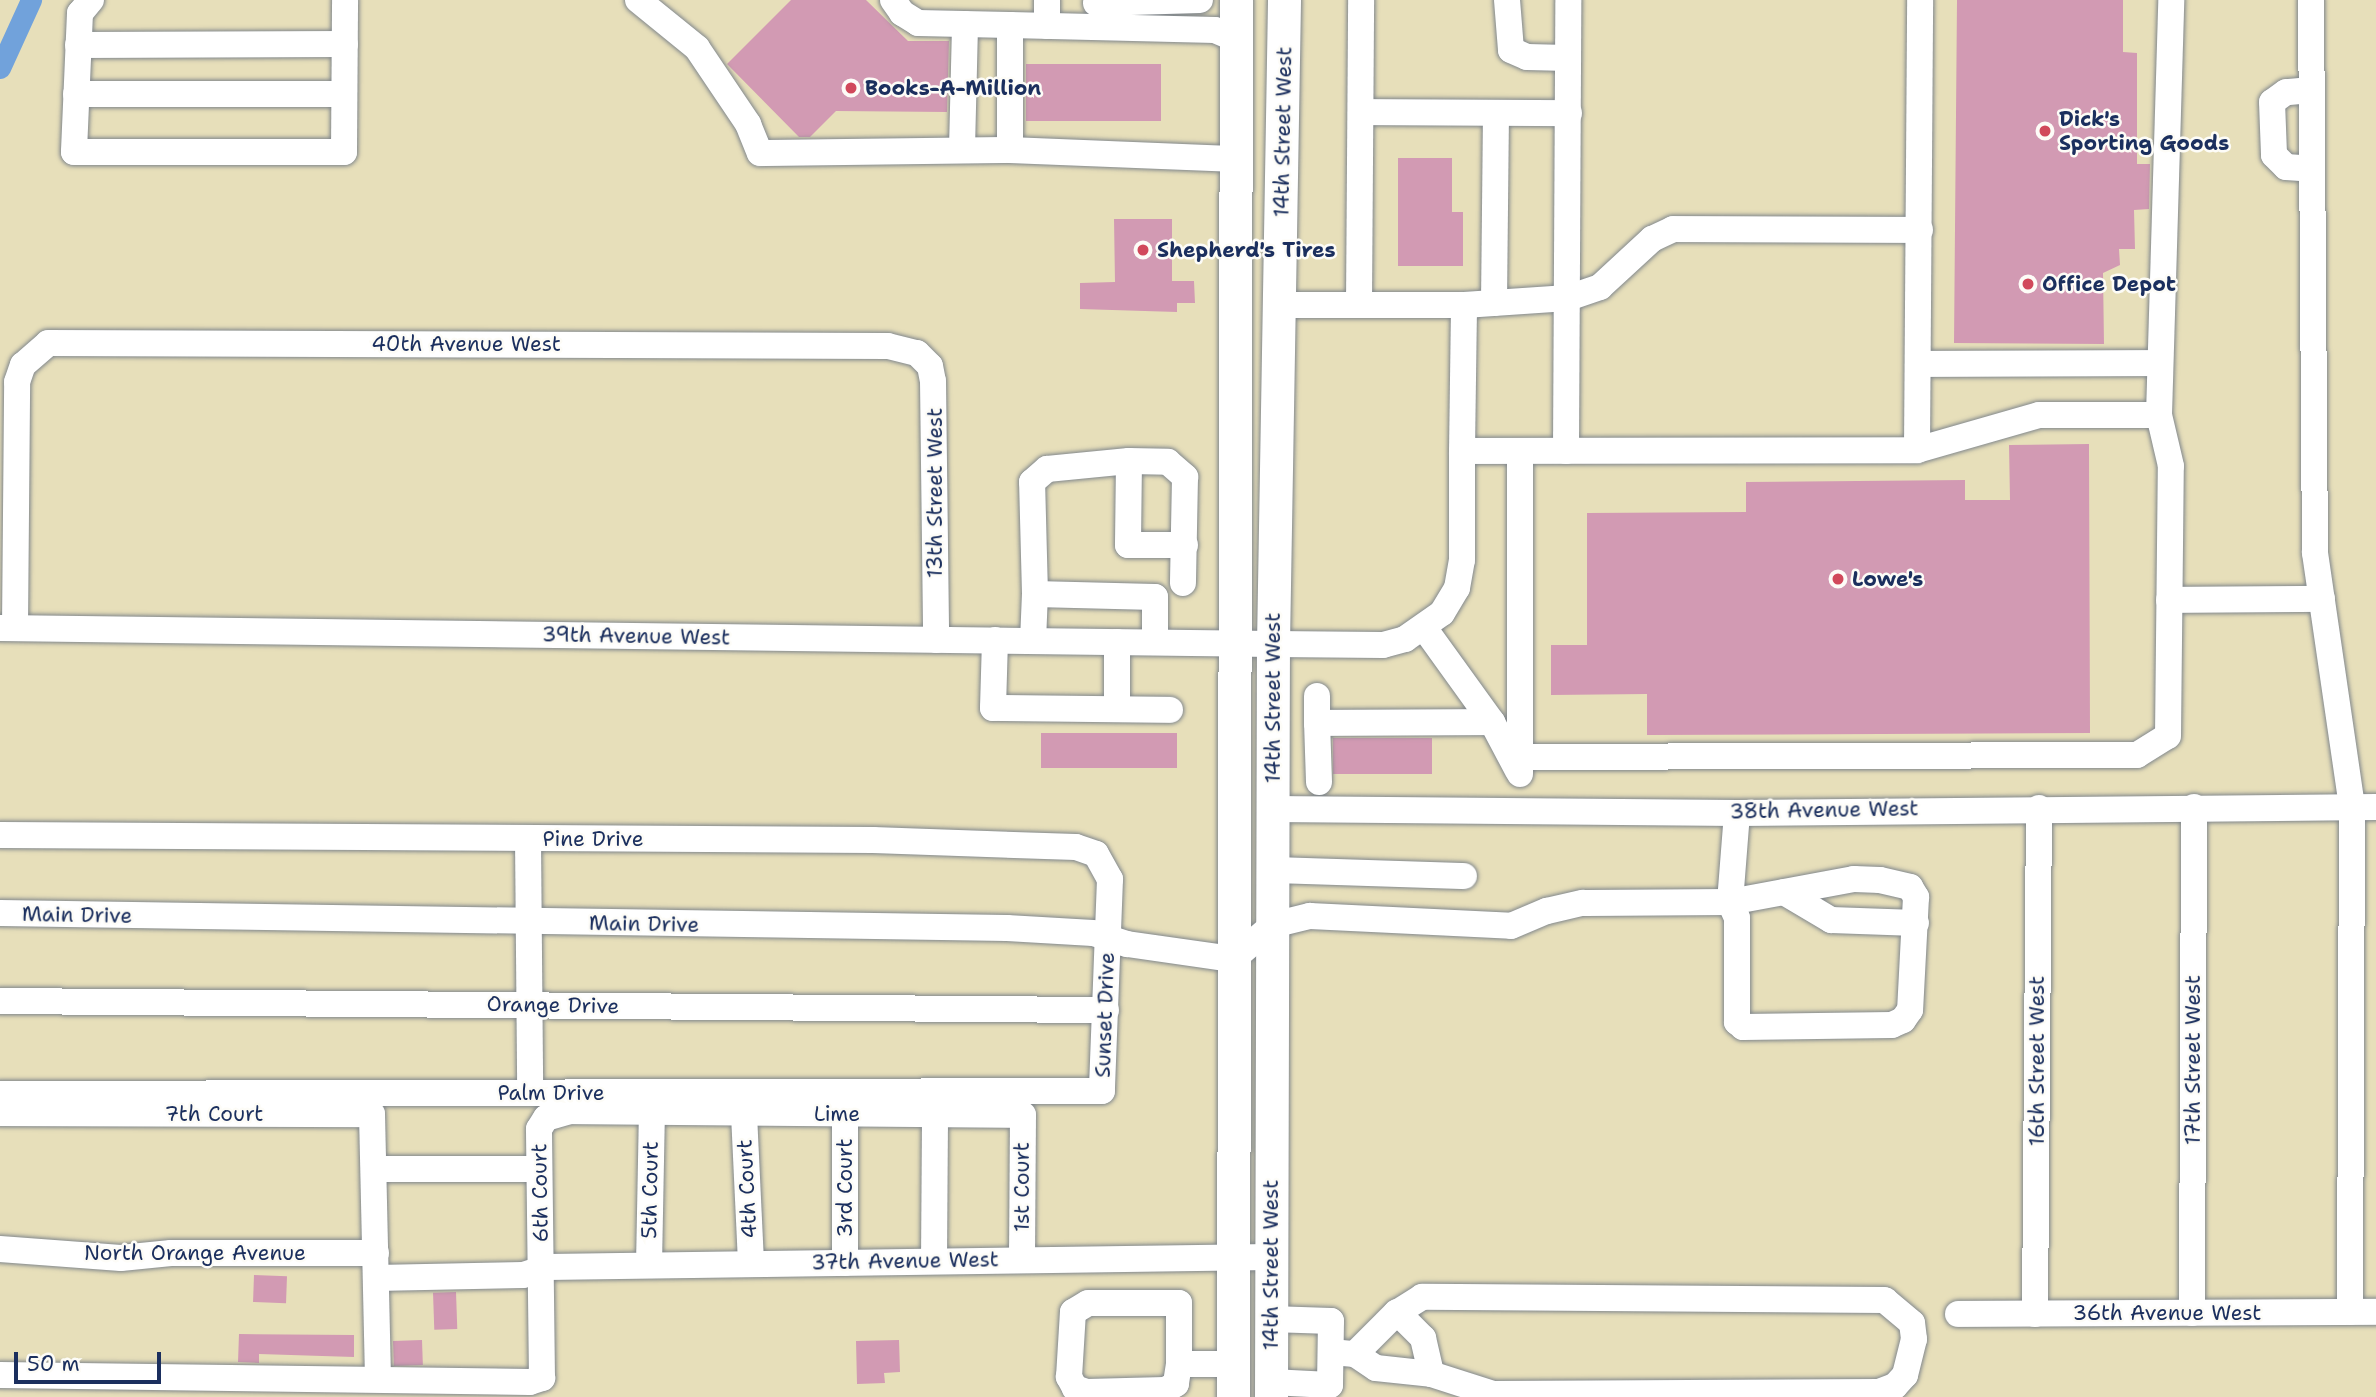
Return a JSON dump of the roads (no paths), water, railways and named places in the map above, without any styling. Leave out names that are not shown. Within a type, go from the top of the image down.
[{"type":"main road","name":"14th Street West","points":[[1233,1397],[1237,0]]},
{"type":"main road","name":"14th Street West","points":[[1271,1390],[1273,645],[1284,0]]},
{"type":"main road","points":[[1236,39],[1264,64],[1281,244]]},
{"type":"street","points":[[91,0],[80,13],[74,152],[344,152],[345,0]]},
{"type":"street","points":[[638,0],[697,48],[748,124],[760,153],[962,149],[1237,159]]},
{"type":"street","points":[[893,0],[902,13],[918,23],[1010,25],[1047,13],[1200,0]]},
{"type":"street","points":[[1359,305],[1361,0]]},
{"type":"street","points":[[1507,0],[1511,50],[1527,57],[1568,58]]},
{"type":"street","points":[[1566,451],[1568,0]]},
{"type":"street","points":[[1917,450],[1920,0]]},
{"type":"street","points":[[1520,765],[2137,755],[2168,736],[2171,466],[2159,415],[2171,0]]},
{"type":"street","points":[[2311,0],[2315,553],[2364,806],[2350,1312]]},
{"type":"street","points":[[1096,10],[1215,30],[1236,39]]},
{"type":"street","points":[[962,149],[965,24]]},
{"type":"street","points":[[1010,25],[1010,150]]},
{"type":"street","points":[[78,46],[345,44]]},
{"type":"street","points":[[2311,90],[2286,92],[2272,102],[2274,155],[2286,167],[2312,169]]},
{"type":"street","points":[[76,94],[344,94]]},
{"type":"street","points":[[1361,112],[1569,113]]},
{"type":"street","points":[[1494,303],[1496,113]]},
{"type":"street","points":[[1280,305],[1464,305],[1568,298],[1600,286],[1652,239],[1673,229],[1920,230]]},
{"type":"street","points":[[1464,305],[1460,574],[1450,602],[1425,629],[1520,765]]},
{"type":"street","name":"40th Avenue West","points":[[7,628],[15,503],[15,406],[23,365],[48,343],[888,346],[917,353]]},
{"type":"street","name":"13th Street West","points":[[917,353],[930,366],[935,405],[936,640]]},
{"type":"street","points":[[1918,364],[2160,363]]},
{"type":"street","points":[[1462,451],[1917,450],[2039,415],[2159,415]]},
{"type":"street","points":[[1517,811],[1520,765],[1520,451]]},
{"type":"street","points":[[1129,461],[1128,545],[1185,545]]},
{"type":"street","points":[[1033,641],[1035,594],[1032,482],[1047,469],[1129,461],[1168,462],[1185,477],[1183,583]]},
{"type":"street","points":[[1035,594],[1155,597],[1154,642]]},
{"type":"street","points":[[2169,600],[2322,599]]},
{"type":"street","name":"39th Avenue West","points":[[7,628],[1273,645],[1383,645],[1425,629]]},
{"type":"street","points":[[995,640],[993,708],[1170,710]]},
{"type":"street","points":[[1117,642],[1117,708]]},
{"type":"street","points":[[1317,696],[1319,782]]},
{"type":"street","points":[[1317,723],[1492,722]]},
{"type":"street","name":"38th Avenue West","points":[[1272,809],[1737,813],[2364,806]]},
{"type":"street","name":"17th Street West","points":[[2192,1313],[2194,807]]},
{"type":"street","name":"16th Street West","points":[[2035,1314],[2039,808]]},
{"type":"street","points":[[1233,959],[1273,925],[1310,916],[1511,926],[1547,911],[1583,903],[1730,901],[1854,879],[1900,884],[1910,887],[1916,897],[1910,1010],[1902,1020],[1892,1025],[1743,1027],[1734,1014],[1737,918],[1730,901],[1737,813]]},
{"type":"street","name":"Pine Drive","points":[[0,835],[873,840],[1083,848],[1100,859],[1110,879],[1107,939]]},
{"type":"street","points":[[528,839],[530,1093]]},
{"type":"street","points":[[1272,870],[1464,876]]},
{"type":"street","points":[[1784,892],[1831,920],[1916,923]]},
{"type":"street","name":"Main Drive","points":[[0,913],[528,923],[1007,928],[1093,933],[1107,939],[1233,959]]},
{"type":"street","name":"Sunset Drive","points":[[1102,1091],[1107,939]]},
{"type":"street","name":"Orange Drive","points":[[0,1001],[1106,1010]]},
{"type":"street","name":"Palm Drive","points":[[0,1094],[1102,1091]]},
{"type":"street","name":"6th Court","points":[[378,1378],[530,1382],[542,1378],[539,1129],[546,1118],[571,1111],[652,1114]]},
{"type":"street","name":"7th Court","points":[[0,1113],[372,1114],[374,1169]]},
{"type":"street","name":"Lime","points":[[652,1114],[1023,1115]]},
{"type":"street","name":"5th Court","points":[[649,1265],[652,1114]]},
{"type":"street","name":"4th Court","points":[[744,1114],[751,1263]]},
{"type":"street","name":"3rd Court","points":[[845,1114],[845,1263]]},
{"type":"street","points":[[934,1261],[935,1115]]},
{"type":"street","name":"1st Court","points":[[1022,1258],[1023,1115]]},
{"type":"street","points":[[0,1376],[378,1378],[374,1169],[539,1169]]},
{"type":"street","name":"North Orange Avenue","points":[[0,1249],[121,1258],[348,1253],[376,1277]]},
{"type":"street","name":"37th Avenue West","points":[[376,1277],[523,1275],[541,1269],[649,1265],[1270,1256]]},
{"type":"street","points":[[1271,1319],[1331,1321],[1343,1353],[1376,1368],[1431,1374],[1493,1394],[1879,1392],[1895,1386],[1905,1375],[1912,1358],[1912,1323],[1885,1300],[1422,1297],[1397,1312],[1343,1353],[1330,1385],[1271,1390]]},
{"type":"street","points":[[1179,1303],[1179,1364],[1176,1384],[1165,1390],[1087,1392],[1075,1388],[1069,1377],[1071,1318],[1080,1304],[1179,1303]]},
{"type":"street","points":[[1397,1312],[1423,1338],[1431,1374]]},
{"type":"street","name":"36th Avenue West","points":[[1958,1314],[2376,1312]]},
{"type":"street","points":[[1179,1364],[1233,1364]]},
{"type":"waterway","points":[[0,68],[31,0]]},
{"type":"place","name":"Books-A-Million","points":[[851,88]]},
{"type":"place","name":"Dick's Sporting Goods","points":[[2045,131]]},
{"type":"place","name":"Shepherd's Tires","points":[[1143,250]]},
{"type":"place","name":"Office Depot","points":[[2028,284]]},
{"type":"place","name":"Lowe's","points":[[1838,579]]}]
